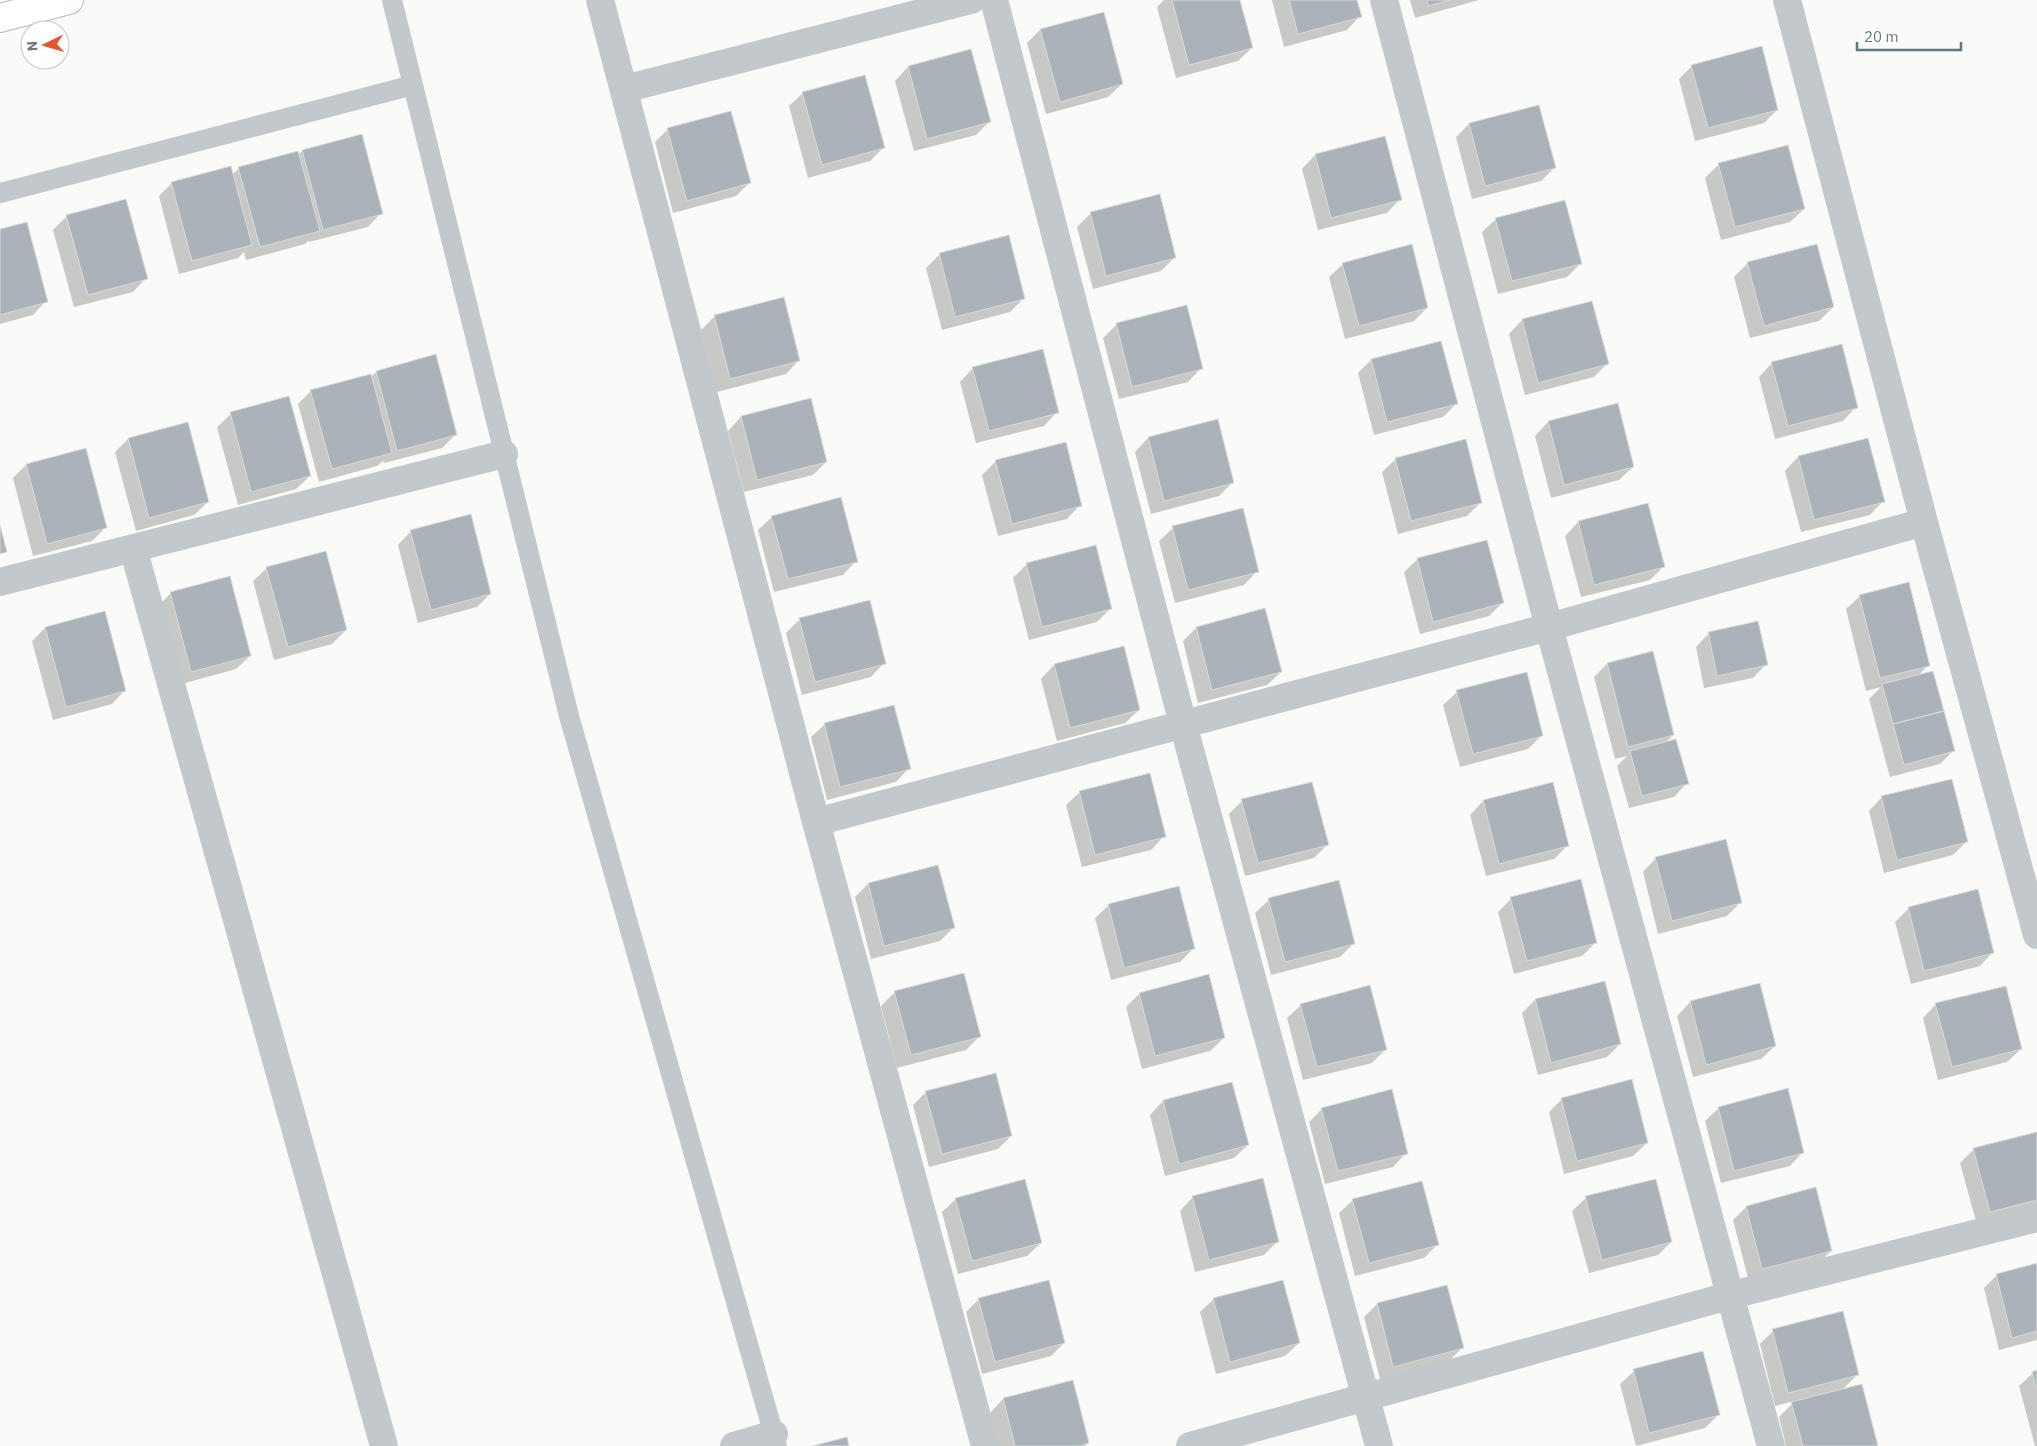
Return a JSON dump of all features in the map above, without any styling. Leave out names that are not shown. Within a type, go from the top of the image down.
[{"type":"main road","points":[[0,18],[69,0]]},
{"type":"street","points":[[600,0],[816,822],[985,1446]]},
{"type":"street","points":[[624,90],[971,0]]},
{"type":"street","points":[[994,0],[1183,724],[1379,1446]]},
{"type":"street","points":[[1384,0],[1549,627],[1732,1295],[1771,1446]]},
{"type":"street","points":[[1787,0],[1924,522],[2031,889],[2037,935]]},
{"type":"street","points":[[0,582],[504,454]]},
{"type":"street","points":[[816,822],[1549,627],[1924,522]]},
{"type":"street","points":[[132,548],[384,1446]]},
{"type":"street","points":[[1190,1446],[1732,1295],[2037,1218]]},
{"type":"street","points":[[734,1446],[776,1440]]},
{"type":"lane","points":[[392,0],[569,716],[776,1440]]},
{"type":"lane","points":[[0,193],[413,85]]},
{"type":"building","points":[[1172,0],[1240,0],[1253,48],[1189,65]]},
{"type":"building","points":[[1289,0],[1357,0],[1362,17],[1298,34]]},
{"type":"building","points":[[1427,0],[1450,0],[1428,6]]},
{"type":"building","points":[[1104,12],[1123,84],[1060,102],[1040,29]]},
{"type":"building","points":[[1762,46],[1778,110],[1708,128],[1691,65]]},
{"type":"building","points":[[971,49],[991,122],[927,139],[908,66]]},
{"type":"building","points":[[865,75],[885,148],[822,165],[802,92]]},
{"type":"building","points":[[1539,105],[1556,168],[1485,186],[1469,123]]},
{"type":"building","points":[[731,111],[751,183],[687,201],[667,128]]},
{"type":"building","points":[[362,134],[383,214],[323,230],[302,150]]},
{"type":"building","points":[[1385,136],[1402,200],[1331,218],[1315,154]]},
{"type":"building","points":[[1788,145],[1805,209],[1735,227],[1718,163]]},
{"type":"building","points":[[298,151],[320,231],[260,247],[238,167]]},
{"type":"building","points":[[231,166],[252,245],[192,261],[171,182]]},
{"type":"building","points":[[1160,194],[1176,258],[1106,276],[1090,212]]},
{"type":"building","points":[[126,199],[148,279],[88,295],[66,215]]},
{"type":"building","points":[[1565,200],[1582,264],[1512,281],[1495,218]]},
{"type":"building","points":[[27,222],[48,302],[0,315],[0,229]]},
{"type":"building","points":[[1009,235],[1025,299],[955,317],[939,253]]},
{"type":"building","points":[[1412,244],[1428,308],[1359,326],[1342,263]]},
{"type":"building","points":[[1817,244],[1834,307],[1764,326],[1747,262]]},
{"type":"building","points":[[784,297],[800,361],[730,379],[714,315]]},
{"type":"building","points":[[1592,301],[1609,364],[1538,383],[1522,319]]},
{"type":"building","points":[[1187,305],[1203,369],[1132,387],[1116,323]]},
{"type":"building","points":[[1441,341],[1458,404],[1387,422],[1371,359]]},
{"type":"building","points":[[1842,344],[1858,408],[1788,426],[1771,362]]},
{"type":"building","points":[[1043,349],[1059,413],[989,431],[972,367]]},
{"type":"building","points":[[436,354],[457,435],[397,451],[376,371]]},
{"type":"building","points":[[371,374],[392,453],[332,469],[310,390]]},
{"type":"building","points":[[289,396],[311,476],[251,492],[230,412]]},
{"type":"building","points":[[811,398],[827,462],[757,480],[741,416]]},
{"type":"building","points":[[1618,403],[1634,467],[1564,485],[1548,421]]},
{"type":"building","points":[[1218,419],[1234,483],[1164,501],[1148,437]]},
{"type":"building","points":[[188,422],[209,502],[149,518],[128,438]]},
{"type":"building","points":[[1868,438],[1885,502],[1814,520],[1798,456]]},
{"type":"building","points":[[1466,439],[1482,503],[1411,521],[1395,458]]},
{"type":"building","points":[[1066,442],[1082,506],[1012,524],[995,460]]},
{"type":"building","points":[[86,448],[107,528],[47,544],[26,464]]},
{"type":"building","points":[[841,497],[858,562],[788,579],[771,516]]},
{"type":"building","points":[[1648,503],[1665,567],[1594,585],[1578,521]]},
{"type":"building","points":[[1243,508],[1259,572],[1188,590],[1172,526]]},
{"type":"building","points":[[471,514],[491,594],[431,610],[410,530]]},
{"type":"building","points":[[0,525],[7,552],[0,554]]},
{"type":"building","points":[[1487,540],[1504,603],[1433,622],[1417,558]]},
{"type":"building","points":[[1096,545],[1112,609],[1042,627],[1026,563]]},
{"type":"building","points":[[326,551],[347,630],[288,647],[266,567]]},
{"type":"building","points":[[230,576],[251,656],[191,672],[170,592]]},
{"type":"building","points":[[1909,582],[1930,666],[1880,678],[1859,595]]},
{"type":"building","points":[[870,600],[886,664],[815,682],[799,618]]},
{"type":"building","points":[[1265,608],[1282,672],[1212,690],[1196,627]]},
{"type":"building","points":[[105,611],[126,691],[66,707],[45,627]]},
{"type":"building","points":[[1758,621],[1768,665],[1717,676],[1708,632]]},
{"type":"building","points":[[1124,646],[1140,710],[1070,728],[1054,664]]},
{"type":"building","points":[[1653,651],[1674,735],[1628,747],[1607,663]]},
{"type":"building","points":[[1933,671],[1944,711],[1893,724],[1882,684]]},
{"type":"building","points":[[1527,672],[1543,736],[1473,754],[1456,690]]},
{"type":"building","points":[[894,705],[911,769],[840,787],[824,723]]},
{"type":"building","points":[[1944,711],[1955,751],[1904,765],[1893,724]]},
{"type":"building","points":[[1676,739],[1689,784],[1642,796],[1630,751]]},
{"type":"building","points":[[1150,773],[1166,837],[1095,855],[1079,791]]},
{"type":"building","points":[[1952,779],[1968,842],[1897,860],[1881,796]]},
{"type":"building","points":[[1312,782],[1329,845],[1258,863],[1241,799]]},
{"type":"building","points":[[1553,782],[1569,846],[1499,864],[1483,800]]},
{"type":"building","points":[[1726,839],[1742,903],[1672,921],[1655,857]]},
{"type":"building","points":[[938,865],[955,928],[884,946],[868,883]]},
{"type":"building","points":[[1581,879],[1597,943],[1527,961],[1510,897]]},
{"type":"building","points":[[1339,880],[1355,944],[1285,962],[1268,898]]},
{"type":"building","points":[[1179,886],[1195,949],[1124,968],[1108,904]]},
{"type":"building","points":[[1978,889],[1994,953],[1924,971],[1908,907]]},
{"type":"building","points":[[964,973],[981,1037],[911,1055],[894,991]]},
{"type":"building","points":[[1209,974],[1225,1038],[1155,1056],[1139,993]]},
{"type":"building","points":[[1605,981],[1621,1044],[1551,1063],[1535,999]]},
{"type":"building","points":[[1760,983],[1776,1046],[1706,1065],[1690,1001]]},
{"type":"building","points":[[1370,985],[1387,1050],[1317,1067],[1300,1004]]},
{"type":"building","points":[[2006,986],[2022,1049],[1952,1067],[1935,1003]]},
{"type":"building","points":[[996,1073],[1012,1136],[942,1154],[925,1091]]},
{"type":"building","points":[[1632,1079],[1648,1143],[1577,1161],[1561,1098]]},
{"type":"building","points":[[1232,1082],[1249,1145],[1179,1164],[1163,1100]]},
{"type":"building","points":[[1788,1088],[1804,1153],[1734,1171],[1718,1107]]},
{"type":"building","points":[[1392,1089],[1408,1154],[1338,1171],[1321,1108]]},
{"type":"building","points":[[2037,1132],[2037,1200],[1990,1212],[1973,1148]]},
{"type":"building","points":[[1263,1178],[1279,1242],[1209,1260],[1192,1196]]},
{"type":"building","points":[[1025,1179],[1042,1243],[972,1261],[955,1198]]},
{"type":"building","points":[[1656,1179],[1672,1242],[1602,1260],[1585,1196]]},
{"type":"building","points":[[1422,1181],[1439,1245],[1369,1263],[1352,1199]]},
{"type":"building","points":[[1816,1187],[1832,1251],[1762,1269],[1746,1206]]},
{"type":"building","points":[[2037,1263],[2037,1331],[2012,1338],[1996,1274]]},
{"type":"building","points":[[1049,1280],[1065,1343],[995,1362],[978,1298]]},
{"type":"building","points":[[1283,1280],[1300,1343],[1230,1362],[1213,1298]]},
{"type":"building","points":[[1447,1285],[1464,1348],[1393,1367],[1377,1303]]},
{"type":"building","points":[[1843,1311],[1859,1375],[1788,1393],[1772,1329]]},
{"type":"building","points":[[1703,1351],[1720,1415],[1649,1433],[1633,1369]]},
{"type":"building","points":[[2037,1370],[2037,1390],[2032,1372]]},
{"type":"building","points":[[1073,1380],[1089,1443],[1079,1446],[1015,1446],[1003,1398]]},
{"type":"building","points":[[1862,1384],[1878,1446],[1803,1446],[1791,1402]]},
{"type":"building","points":[[847,1437],[849,1446],[812,1446]]}]
